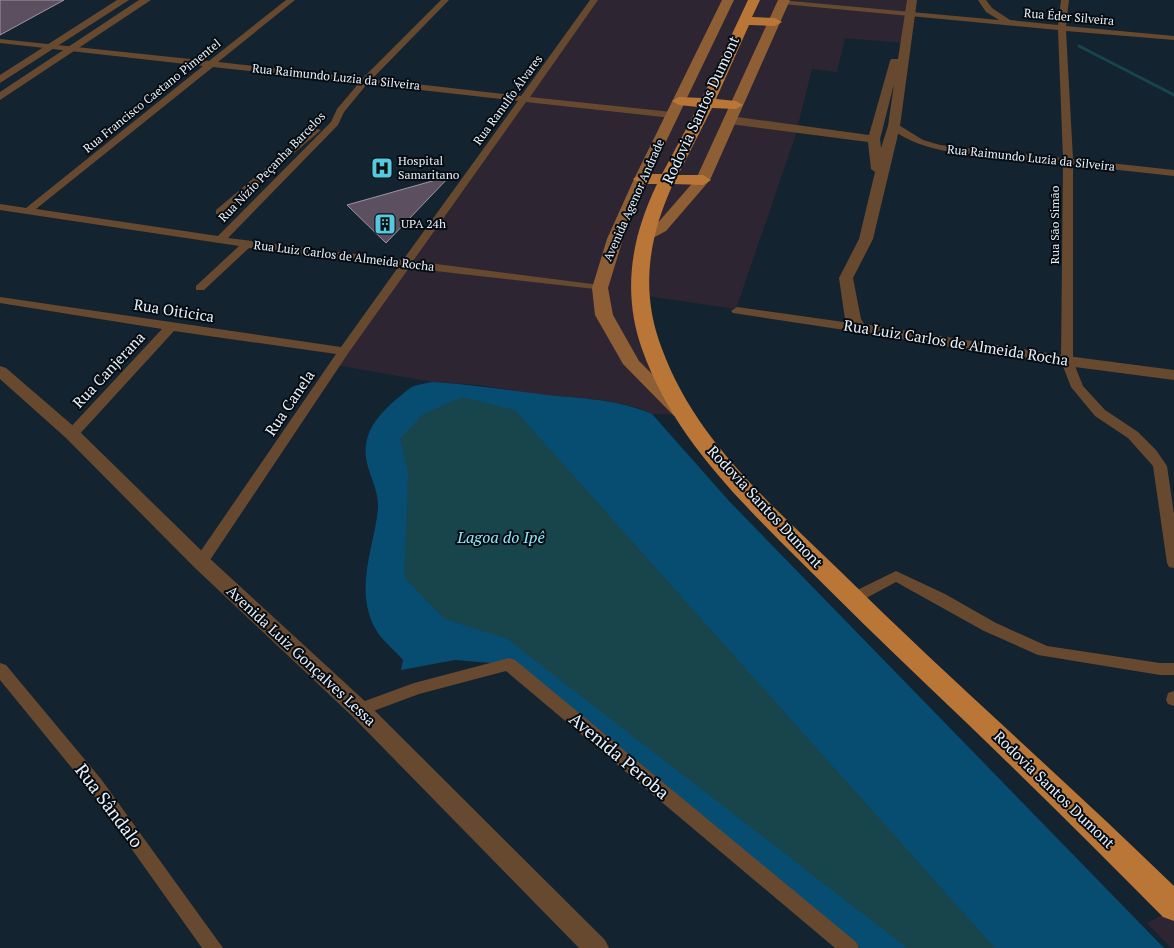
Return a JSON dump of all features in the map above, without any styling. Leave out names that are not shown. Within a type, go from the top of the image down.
[{"type":"highway","name":"Rodovia Santos Dumont","points":[[754,0],[707,104],[668,180],[645,236],[639,274],[640,311],[644,329],[684,415],[735,480],[852,599],[1037,771],[1174,907]]},
{"type":"highway","points":[[743,21],[775,22]]},
{"type":"highway","points":[[679,101],[707,104],[736,104]]},
{"type":"highway","points":[[641,179],[703,180]]},
{"type":"main road","name":"Avenida Agenor Andrade","points":[[684,415],[632,364],[604,314],[600,288],[604,269],[615,239],[641,179],[728,0]]},
{"type":"main road","name":"Avenida Agenor Andrade","points":[[645,236],[661,228],[703,180],[783,1]]},
{"type":"street","points":[[0,80],[124,0]]},
{"type":"street","points":[[0,97],[146,0]]},
{"type":"street","name":"Rua Francisco Caetano Pimentel","points":[[28,211],[291,0]]},
{"type":"street","name":"Rua Nízio Peçanha Barcelos","points":[[220,212],[340,111],[366,80],[445,0]]},
{"type":"street","name":"Rua Ranulfo Álvares","points":[[406,263],[594,0]]},
{"type":"street","points":[[858,328],[853,319],[846,278],[866,239],[894,126],[912,0]]},
{"type":"street","points":[[982,0],[992,12],[1014,23]]},
{"type":"street","name":"Rua São Simão","points":[[1065,0],[1062,28],[1068,162],[1067,361]]},
{"type":"street","name":"Rua Éder Silveira","points":[[783,1],[1174,38]]},
{"type":"street","points":[[879,185],[874,139],[892,68],[907,36]]},
{"type":"street","name":"Rua Raimundo Luzia da Silveira","points":[[0,40],[672,116]]},
{"type":"street","name":"Rua Nízio Peçanha Barcelos","points":[[220,240],[334,123],[340,111]]},
{"type":"street","points":[[730,120],[874,139]]},
{"type":"street","name":"Rua Raimundo Luzia da Silveira","points":[[894,126],[920,142],[939,148],[1174,173]]},
{"type":"street","name":"Rua Luiz Carlos de Almeida Rocha","points":[[0,207],[247,244],[600,288]]},
{"type":"street","name":"Rua Luiz Carlos de Almeida Rocha","points":[[89,220],[166,223]]},
{"type":"street","points":[[200,288],[247,244]]},
{"type":"street","name":"Rua Canela","points":[[201,562],[406,263]]},
{"type":"street","name":"Rua Oiticica","points":[[0,300],[344,352]]},
{"type":"street","name":"Rua Luiz Carlos de Almeida Rocha","points":[[737,311],[1067,361],[1174,375]]},
{"type":"street","name":"Rua Canjerana","points":[[72,434],[171,327]]},
{"type":"street","points":[[1067,361],[1077,387],[1100,414],[1133,435],[1152,453],[1160,466],[1174,562]]},
{"type":"street","name":"Avenida Luiz Gonçalves Lessa","points":[[0,371],[72,434],[201,562],[360,710],[596,948]]},
{"type":"street","points":[[852,599],[896,576],[940,598],[990,627],[1044,651],[1160,669],[1174,669]]},
{"type":"street","name":"Avenida Peroba","points":[[360,710],[378,702],[453,678],[509,664],[849,948]]},
{"type":"street","name":"Rua Sândalo","points":[[0,669],[95,784],[212,948]]},
{"type":"shaded area","points":[[594,0],[914,0],[904,43],[845,38],[837,72],[812,69],[795,137],[736,309],[640,295],[682,415],[652,414],[636,407],[602,400],[533,394],[480,385],[433,382],[336,365]]},
{"type":"shaded area","points":[[433,382],[608,401],[637,408],[652,414],[729,501],[1164,948],[860,948],[785,884],[515,665],[455,660],[401,670],[403,660],[384,641],[375,628],[366,598],[367,568],[378,509],[377,495],[367,464],[367,439],[374,423],[385,409],[412,387]]},
{"type":"shaded area","points":[[1174,909],[1174,948],[1171,948],[1147,923]]},
{"type":"water","name":"Lagoa do Ipê","points":[[462,397],[515,410],[995,948],[907,948],[507,639],[444,619],[404,577],[408,472],[400,439],[423,414]]},
{"type":"building","points":[[0,0],[64,0],[0,35]]},
{"type":"building","name":"UPA 24h","points":[[450,176],[386,243],[347,205]]},
{"type":"waterway","points":[[1079,46],[1174,95]]},
{"type":"place","name":"Hospital Samaritano","points":[[382,168]]},
{"type":"place","name":"UPA 24h","points":[[385,224]]}]
